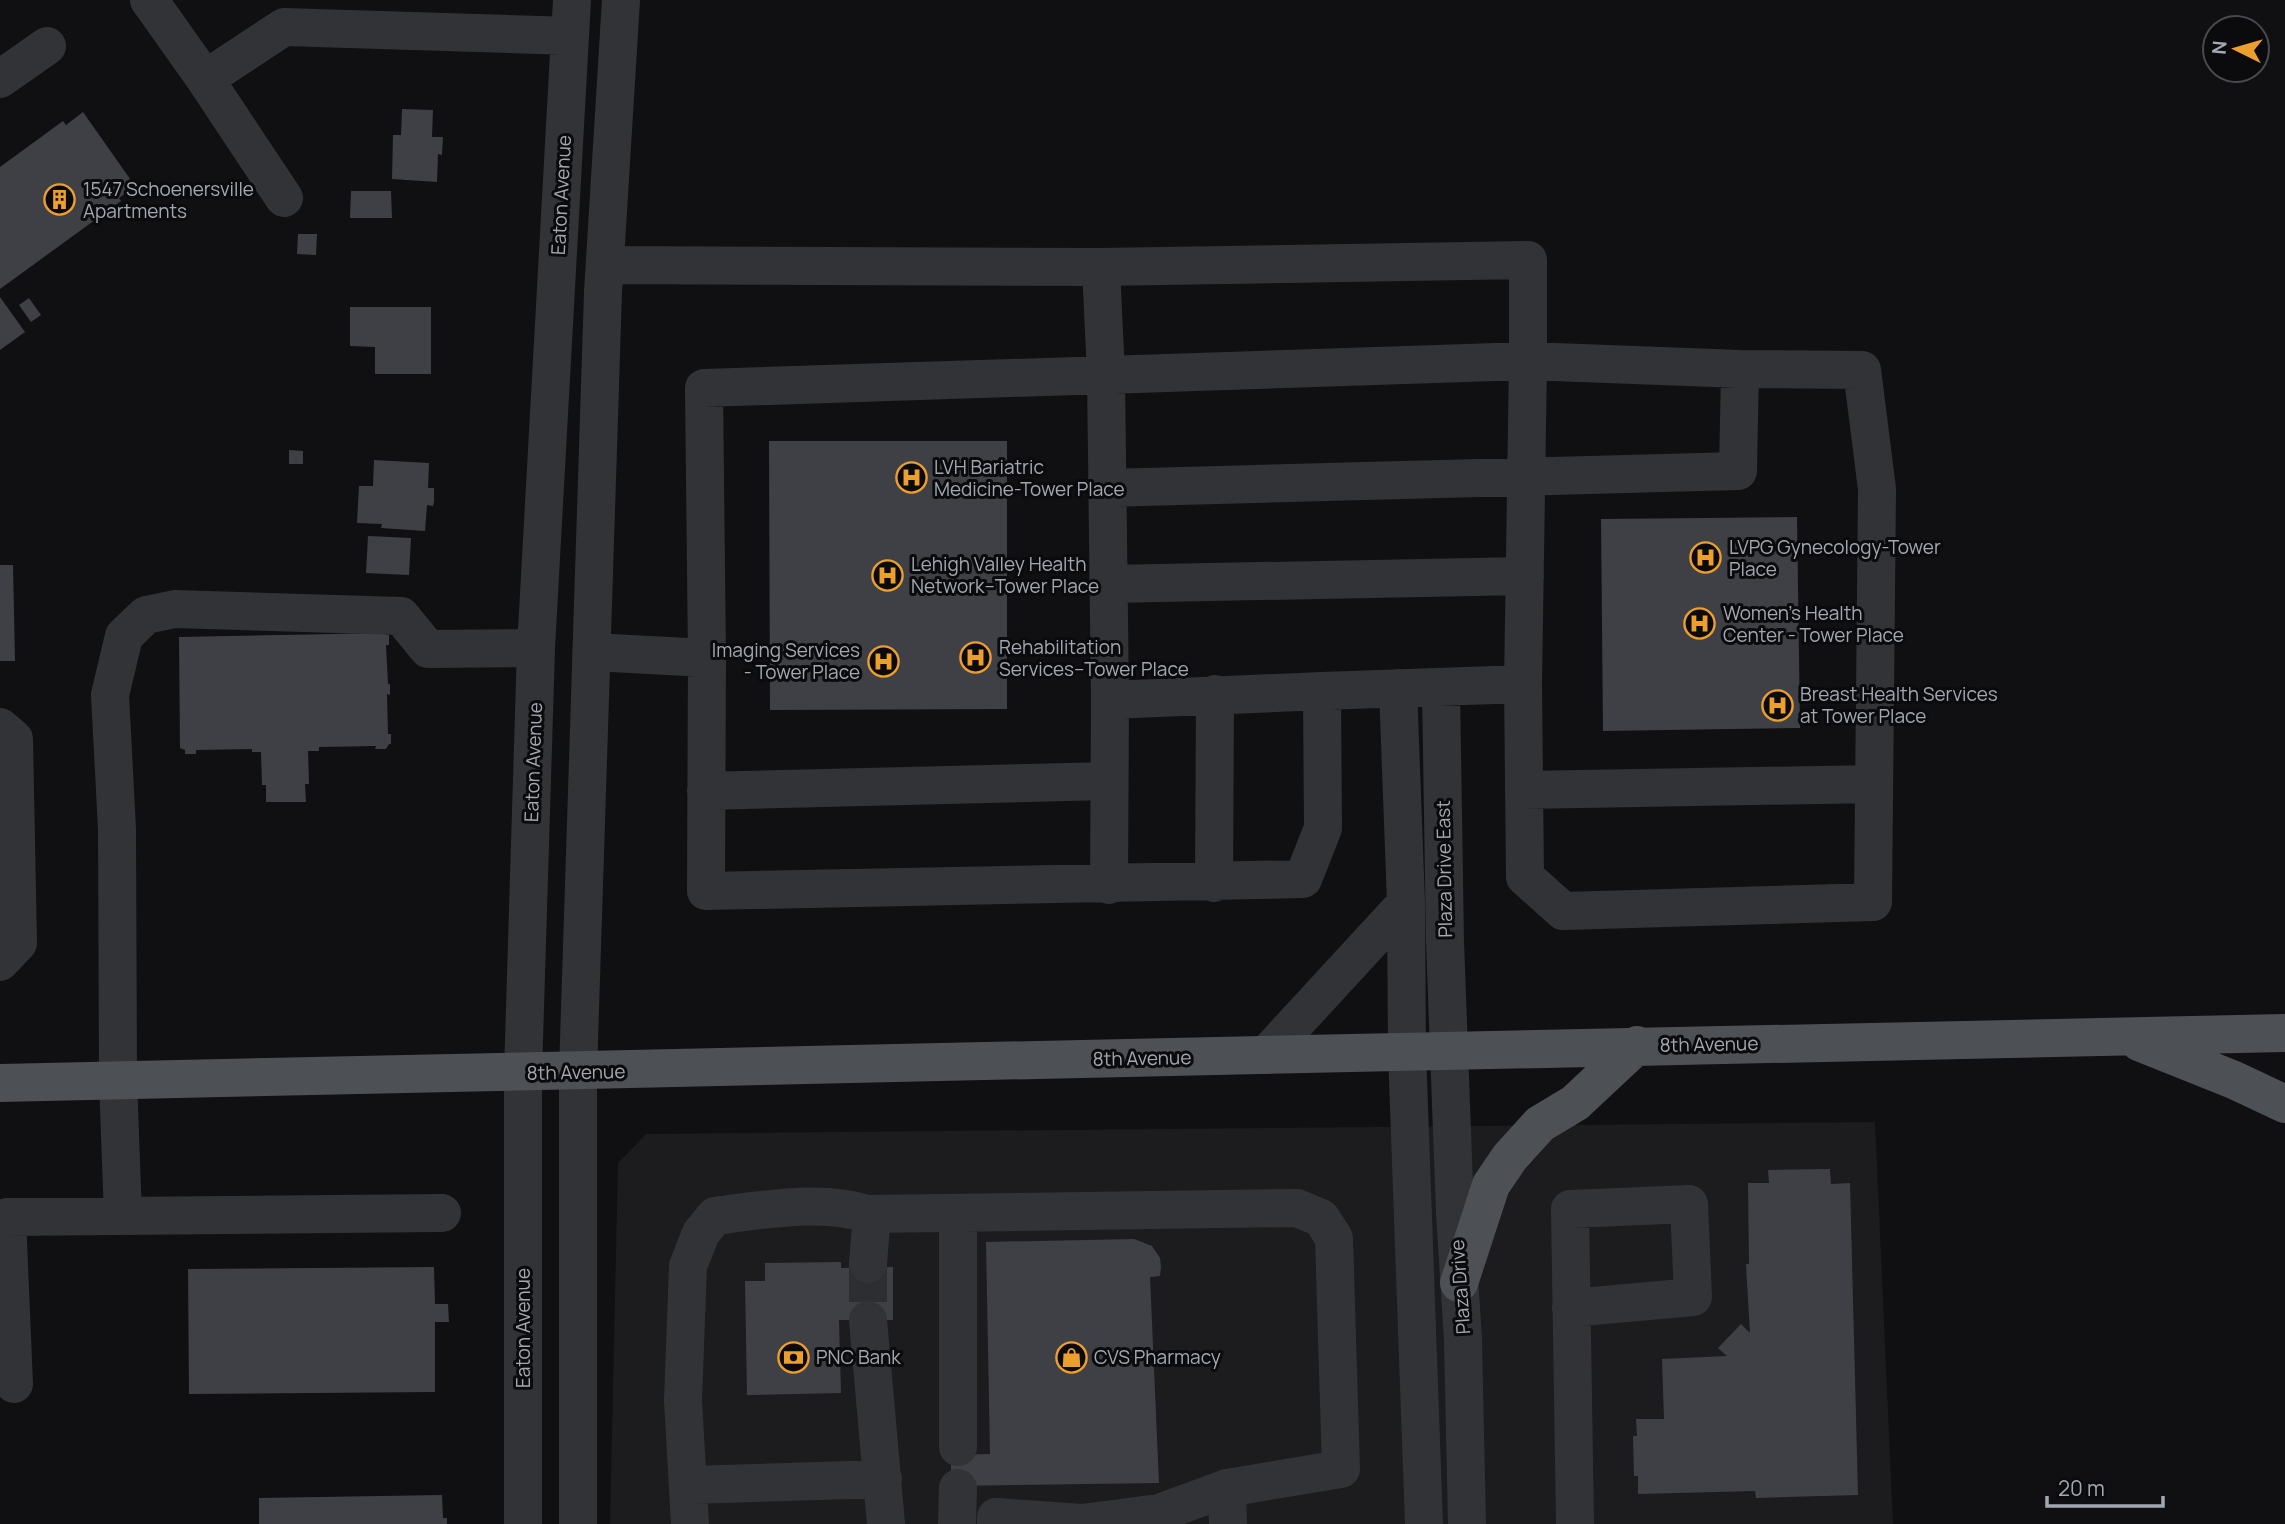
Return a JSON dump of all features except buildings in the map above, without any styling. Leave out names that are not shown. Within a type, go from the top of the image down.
[{"type":"main road","name":"8th Avenue","points":[[0,1083],[578,1072],[1637,1045],[2285,1033]]},
{"type":"main road","points":[[2124,1036],[2234,1080],[2285,1104]]},
{"type":"main road","points":[[1459,1283],[1491,1185],[1510,1157],[1540,1124],[1574,1102],[1637,1045]]},
{"type":"street","points":[[149,0],[284,198]]},
{"type":"street","points":[[578,1524],[578,1072],[605,265],[621,0]]},
{"type":"street","points":[[205,79],[284,27],[327,14],[571,18]]},
{"type":"street","name":"Eaton Avenue","points":[[523,1524],[523,1073],[536,648],[571,18]]},
{"type":"street","points":[[0,79],[47,46]]},
{"type":"street","points":[[605,265],[1101,267],[1528,260],[1528,361],[1523,684],[1525,877],[1563,911],[1873,902],[1877,489],[1862,370],[1740,369],[1528,361],[704,388],[706,891],[1214,883],[1303,879],[1323,828],[1322,691]]},
{"type":"street","points":[[1101,267],[1106,375],[1109,584],[1109,885]]},
{"type":"street","points":[[1107,488],[1738,471],[1740,369]]},
{"type":"street","points":[[1109,584],[1525,576]]},
{"type":"street","points":[[123,1216],[118,1080],[117,829],[110,695],[124,636],[146,615],[176,609],[401,616],[428,649],[536,648]]},
{"type":"street","points":[[592,652],[707,658]]},
{"type":"street","points":[[1110,700],[1523,684]]},
{"type":"street","name":"Plaza Drive East","points":[[1441,687],[1449,1051]]},
{"type":"street","name":"Plaza Drive East","points":[[1398,688],[1406,903],[1407,1051]]},
{"type":"street","points":[[1214,883],[1215,694]]},
{"type":"street","points":[[0,727],[14,739],[18,943],[0,962]]},
{"type":"street","points":[[706,791],[1109,781]]},
{"type":"street","points":[[1524,790],[1874,784]]},
{"type":"street","points":[[1266,1055],[1406,903]]},
{"type":"street","points":[[1407,1051],[1424,1524]]},
{"type":"street","name":"Plaza Drive","points":[[1449,1051],[1463,1340],[1467,1524]]},
{"type":"street","points":[[690,1524],[683,1400],[688,1266],[701,1233],[715,1216],[764,1209],[818,1208],[855,1210],[869,1220],[958,1213],[1297,1208],[1321,1218],[1334,1238],[1341,1469],[1227,1506],[1083,1523],[996,1517],[996,1524]]},
{"type":"street","points":[[14,1384],[6,1298],[7,1217],[442,1213]]},
{"type":"street","points":[[958,1213],[958,1447]]},
{"type":"street","points":[[868,1264],[869,1220]]},
{"type":"street","points":[[1571,1308],[1575,1524]]},
{"type":"street","points":[[868,1321],[886,1524]]},
{"type":"street","points":[[688,1485],[883,1479]]},
{"type":"shaded area","points":[[1875,1122],[1893,1524],[610,1524],[618,1163],[646,1134]]},
{"type":"tunnel","points":[[868,1264],[868,1320]]},
{"type":"place","name":"1547 Schoenersville Apartments","points":[[60,200]]},
{"type":"place","name":"LVH Bariatric Medicine-Tower Place","points":[[911,478]]},
{"type":"place","name":"LVPG Gynecology-Tower Place","points":[[1706,558]]},
{"type":"place","name":"Lehigh Valley Health Network–Tower Place","points":[[888,575]]},
{"type":"place","name":"Women’s Health Center - Tower Place","points":[[1700,624]]},
{"type":"place","name":"Rehabilitation Services–Tower Place","points":[[976,658]]},
{"type":"place","name":"Imaging Services - Tower Place","points":[[883,661]]},
{"type":"place","name":"Breast Health Services at Tower Place","points":[[1777,705]]},
{"type":"place","name":"PNC Bank","points":[[793,1357]]},
{"type":"place","name":"CVS Pharmacy","points":[[1071,1357]]}]
